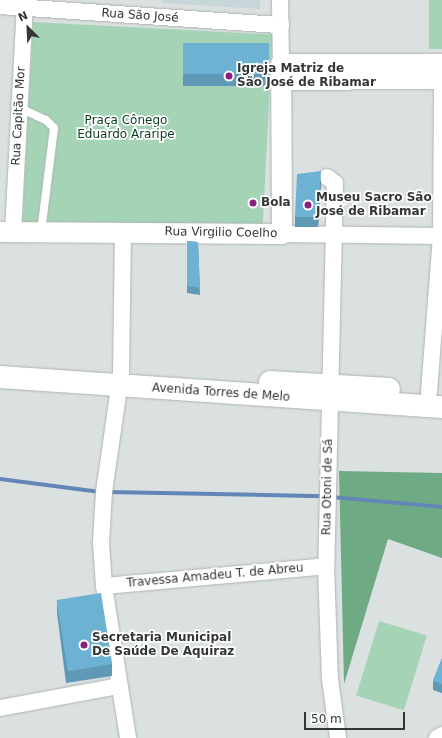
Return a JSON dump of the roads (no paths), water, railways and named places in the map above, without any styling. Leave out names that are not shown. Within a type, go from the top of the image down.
[{"type":"main road","name":"Avenida Torres de Melo","points":[[0,366],[120,380]]},
{"type":"main road","name":"Avenida Torres de Melo","points":[[0,377],[120,380],[331,393],[438,397]]},
{"type":"street","points":[[280,0],[282,234]]},
{"type":"street","name":"Rua São José","points":[[0,6],[24,4],[281,25]]},
{"type":"street","name":"Rua Capitão Mor","points":[[6,232],[20,108],[24,4]]},
{"type":"street","points":[[281,72],[360,71],[442,64]]},
{"type":"street","points":[[360,71],[442,79]]},
{"type":"street","points":[[438,397],[442,236],[442,90]]},
{"type":"street","name":"Rua Otoni de Sá","points":[[327,177],[335,183],[326,566],[330,679],[338,738]]},
{"type":"street","points":[[123,231],[120,380],[104,492],[104,586],[128,738]]},
{"type":"street","name":"Rua Virgilio Coelho","points":[[6,232],[123,231],[334,236],[442,236]]},
{"type":"street","name":"Travessa Amadeu T. de Abreu","points":[[104,586],[326,566]]},
{"type":"street","points":[[0,708],[119,686]]},
{"type":"street","points":[[437,738],[442,736]]},
{"type":"lane","points":[[20,108],[46,120],[54,128],[41,232]]},
{"type":"waterway","points":[[0,479],[100,492]]},
{"type":"waterway","points":[[107,492],[324,496]]},
{"type":"waterway","points":[[331,497],[442,507]]},
{"type":"place","name":"Igreja Matriz de São José de Ribamar","points":[[229,76]]},
{"type":"place","name":"Bola","points":[[253,203]]},
{"type":"place","name":"Museu Sacro São José de Ribamar","points":[[308,205]]},
{"type":"place","name":"Secretaria Municipal De Saúde De Aquiraz","points":[[84,645]]},
{"type":"park label","name":"Praça Cônego Eduardo Araripe","points":[[126,128]]}]
